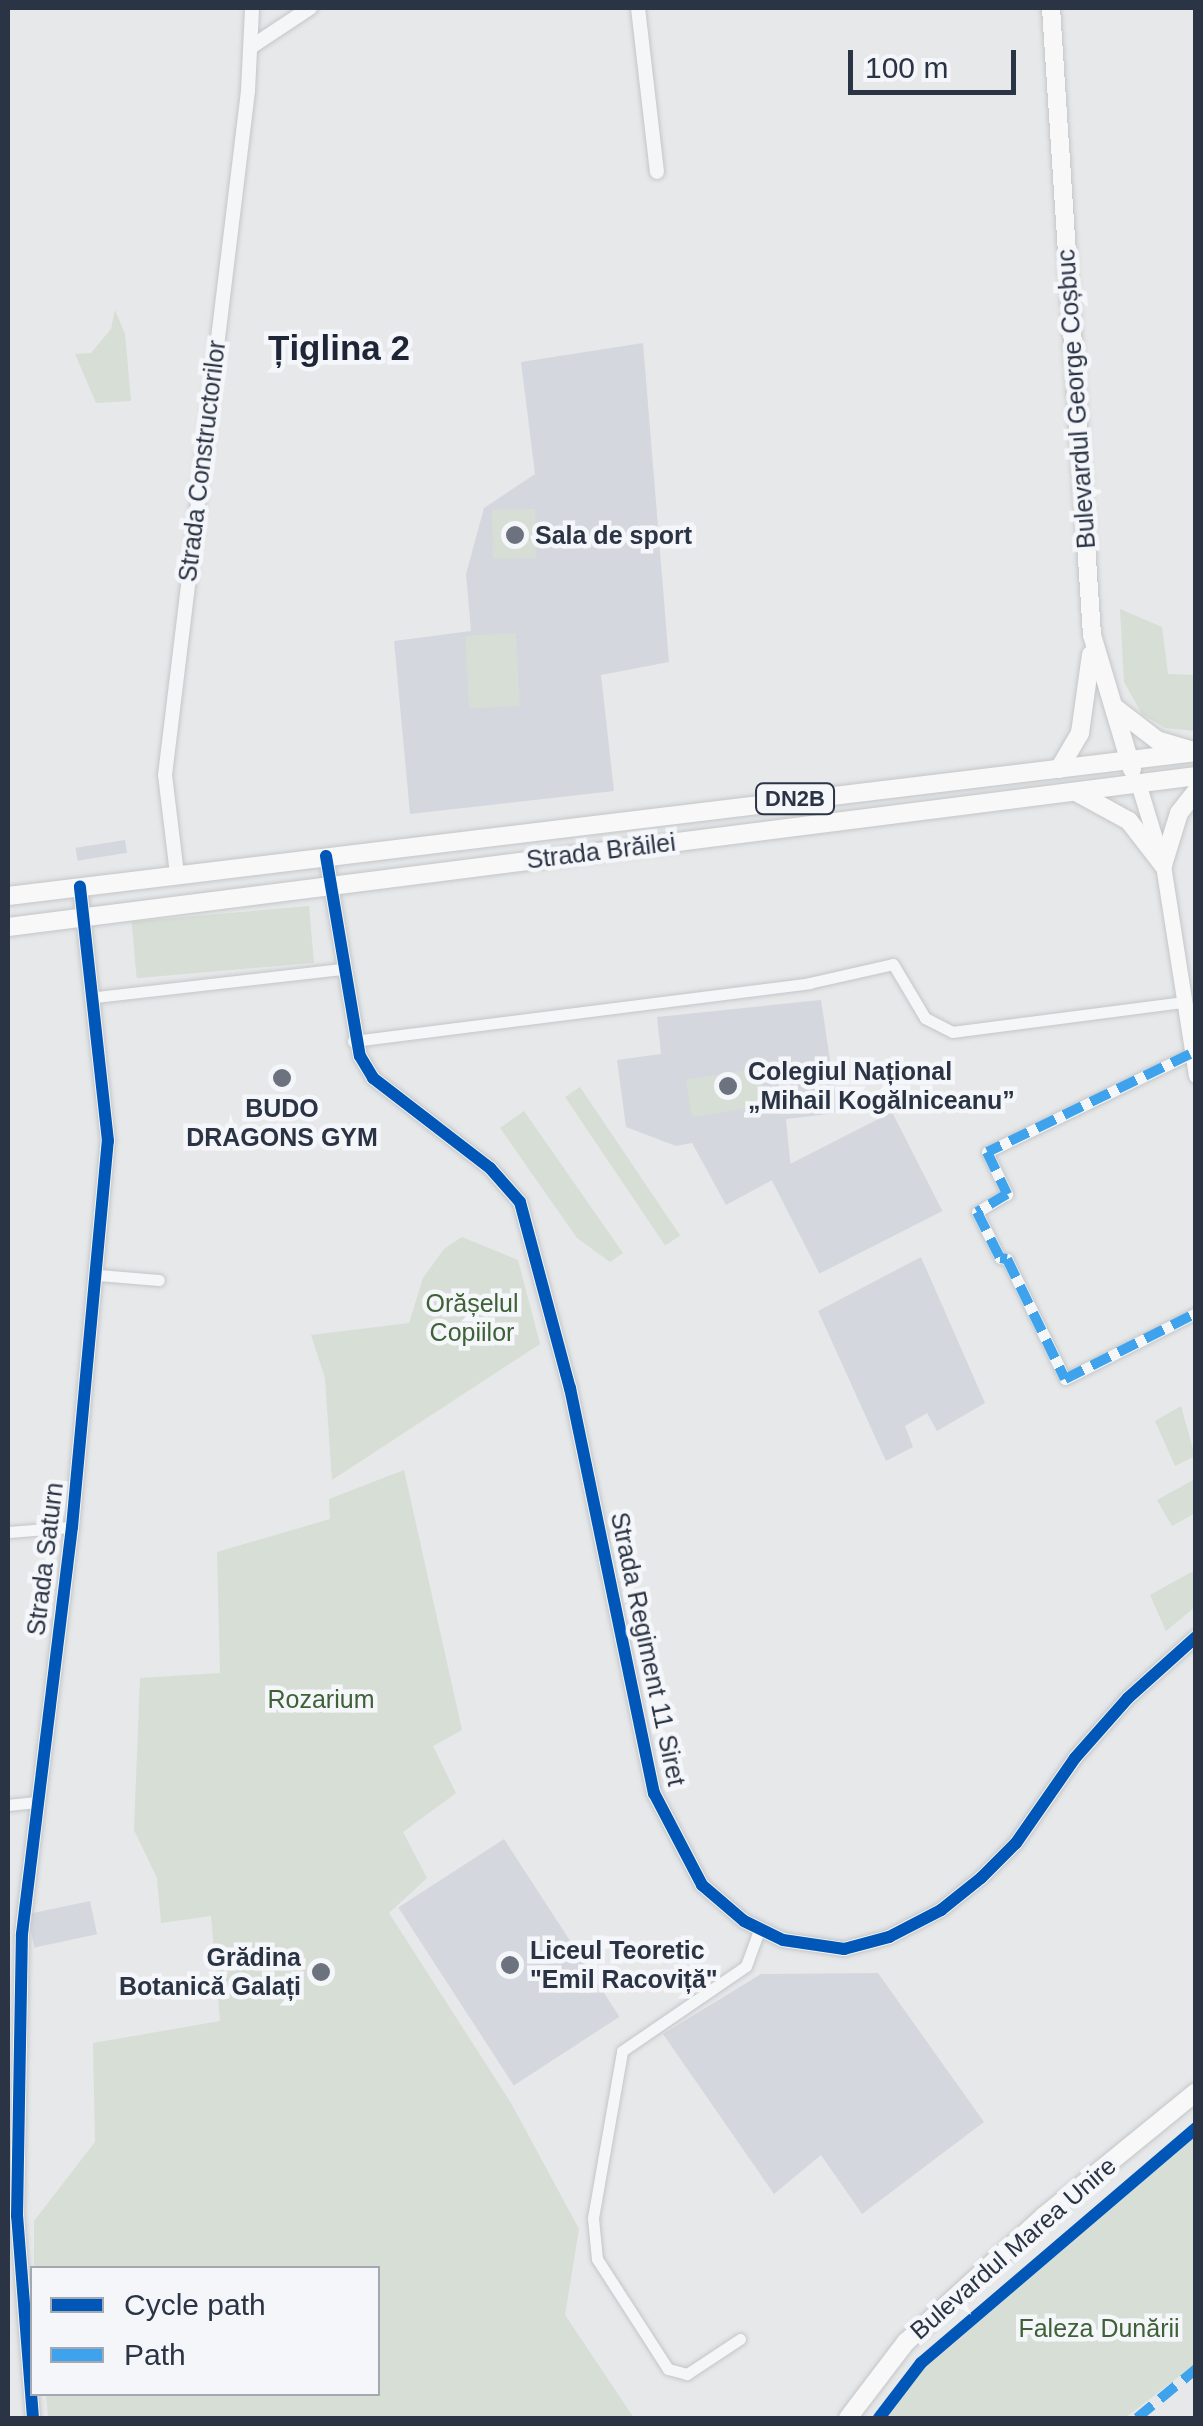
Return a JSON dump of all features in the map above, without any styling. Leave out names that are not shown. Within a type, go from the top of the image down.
[{"type":"main road","name":"Bulevardul George Coșbuc","points":[[1051,8],[1092,635],[1108,702],[1138,783]]},
{"type":"main road","points":[[1059,769],[1080,733],[1092,635]]},
{"type":"main road","points":[[1108,702],[1157,740],[1196,751]]},
{"type":"main road","name":"Strada Brăilei","points":[[8,896],[1196,751]]},
{"type":"main road","name":"Strada Brăilei","points":[[8,927],[1196,776]]},
{"type":"main road","points":[[1138,783],[1164,865],[1196,1074]]},
{"type":"main road","points":[[1164,865],[1172,828],[1196,791]]},
{"type":"main road","points":[[1077,792],[1129,821],[1164,865]]},
{"type":"main road","name":"Bulevardul Marea Unire","points":[[848,2418],[906,2342],[1052,2209],[1196,2092]]},
{"type":"street","name":"Strada Constructorilor","points":[[177,874],[164,775],[251,47],[252,8]]},
{"type":"street","points":[[251,47],[310,8]]},
{"type":"street","points":[[638,8],[657,172]]},
{"type":"street","name":"Strada Regiment 11 Siret","points":[[326,856],[353,1041],[373,1078],[490,1168],[520,1202],[570,1388],[654,1793],[702,1885],[759,1930],[784,1940],[844,1949],[889,1937],[941,1910],[1016,1843],[1088,1744],[1196,1637]]},
{"type":"street","name":"Strada Saturn","points":[[8,2235],[17,2216],[22,1934],[72,1527],[108,1141],[96,997],[80,887]]},
{"type":"street","points":[[353,1041],[809,983],[893,964],[925,1018],[952,1032],[1182,1002]]},
{"type":"street","points":[[96,997],[340,969]]},
{"type":"street","points":[[1190,1054],[987,1152],[1007,1194],[977,1212],[1000,1258],[1007,1258],[1064,1379],[1196,1313]]},
{"type":"street","points":[[98,1275],[158,1280]]},
{"type":"street","points":[[8,1532],[72,1527]]},
{"type":"street","points":[[8,1805],[36,1802]]},
{"type":"street","points":[[740,2338],[694,2372],[668,2369],[597,2258],[593,2218],[622,2051],[746,1966],[759,1930]]},
{"type":"street","points":[[17,2216],[30,2380]]},
{"type":"shaded area","points":[[643,343],[669,662],[601,675],[614,791],[410,814],[394,641],[471,631],[466,574],[484,508],[535,474],[521,362]]},
{"type":"shaded area","points":[[125,840],[127,853],[78,861],[76,848]]},
{"type":"shaded area","name":"Colegiul Național „Mihail Kogălniceanu”","points":[[821,1000],[838,1113],[786,1119],[791,1170],[726,1205],[692,1143],[676,1146],[626,1127],[617,1060],[661,1054],[657,1017]]},
{"type":"shaded area","points":[[892,1112],[942,1211],[819,1274],[769,1175]]},
{"type":"shaded area","points":[[921,1257],[985,1403],[937,1431],[927,1413],[905,1426],[913,1447],[886,1461],[818,1311]]},
{"type":"shaded area","name":"Liceul Teoretic \"Emil Racoviță\"","points":[[504,1839],[619,2017],[514,2085],[398,1908]]},
{"type":"shaded area","points":[[90,1901],[97,1934],[34,1948],[27,1914]]},
{"type":"shaded area","points":[[878,1973],[984,2122],[862,2214],[821,2155],[774,2194],[663,2034],[761,1974]]},
{"type":"green space","points":[[115,310],[125,334],[131,401],[96,403],[75,354],[91,353],[111,329]]},
{"type":"green space","name":"Sala de sport","points":[[535,509],[536,558],[493,559],[492,510]]},
{"type":"green space","points":[[1120,609],[1162,627],[1168,674],[1195,675],[1195,731],[1165,728],[1142,714],[1124,682]]},
{"type":"green space","points":[[516,633],[520,706],[469,709],[465,636]]},
{"type":"green space","points":[[309,906],[314,963],[137,978],[132,922]]},
{"type":"green space","points":[[760,1068],[766,1106],[692,1117],[686,1080]]},
{"type":"green space","points":[[580,1087],[680,1235],[665,1245],[565,1097]]},
{"type":"green space","points":[[524,1111],[623,1253],[610,1262],[577,1238],[500,1128]]},
{"type":"green space","name":"Orășelul Copiilor","points":[[462,1237],[518,1260],[540,1344],[332,1480],[325,1378],[311,1335],[409,1323],[423,1278],[444,1249]]},
{"type":"green space","points":[[1181,1406],[1195,1456],[1175,1466],[1155,1421]]},
{"type":"green space","name":"Grădina Botanică Galați","points":[[404,1470],[462,1730],[433,1746],[456,1793],[403,1832],[427,1878],[389,1913],[511,2103],[579,2229],[565,2315],[634,2418],[48,2418],[46,2396],[380,2396],[380,2266],[34,2266],[34,2221],[95,2142],[93,2043],[220,2021],[211,1916],[161,1923],[157,1878],[134,1830],[140,1678],[220,1673],[217,1552],[330,1519],[329,1499]]},
{"type":"green space","points":[[1195,1479],[1195,1513],[1172,1526],[1157,1500]]},
{"type":"green space","points":[[1195,1570],[1195,1607],[1166,1631],[1150,1595]]},
{"type":"green space","name":"Faleza Dunării","points":[[1195,2133],[1195,2364],[1125,2418],[884,2418],[923,2365]]},
{"type":"marked path","points":[[1190,1054],[987,1152],[1007,1194],[977,1212],[1000,1258],[1007,1259],[1065,1379],[1196,1313]]},
{"type":"marked path","points":[[1137,2418],[1196,2369]]},
{"type":"cycle path","points":[[326,856],[360,1056],[373,1078],[490,1168],[520,1202],[570,1388],[654,1793],[702,1885],[744,1921],[783,1940],[844,1949],[889,1937],[941,1910],[981,1878],[1016,1843],[1075,1758],[1128,1698],[1196,1637]]},
{"type":"cycle path","points":[[30,2380],[17,2216],[22,1934],[72,1527],[108,1141],[80,887]]},
{"type":"cycle path","points":[[879,2418],[921,2363],[1196,2128]]},
{"type":"cycle path","points":[[31,2396],[33,2418]]},
{"type":"place","name":"Sala de sport","points":[[515,535]]},
{"type":"place","name":"BUDO DRAGONS GYM","points":[[282,1078]]},
{"type":"place","name":"Colegiul Național „Mihail Kogălniceanu”","points":[[728,1086]]},
{"type":"place","name":"Liceul Teoretic \"Emil Racoviță\"","points":[[510,1965]]},
{"type":"place","name":"Grădina Botanică Galați","points":[[321,1972]]},
{"type":"district","name":"Țiglina 2","points":[[339,348]]},
{"type":"park label","name":"Rozarium","points":[[321,1699]]}]
